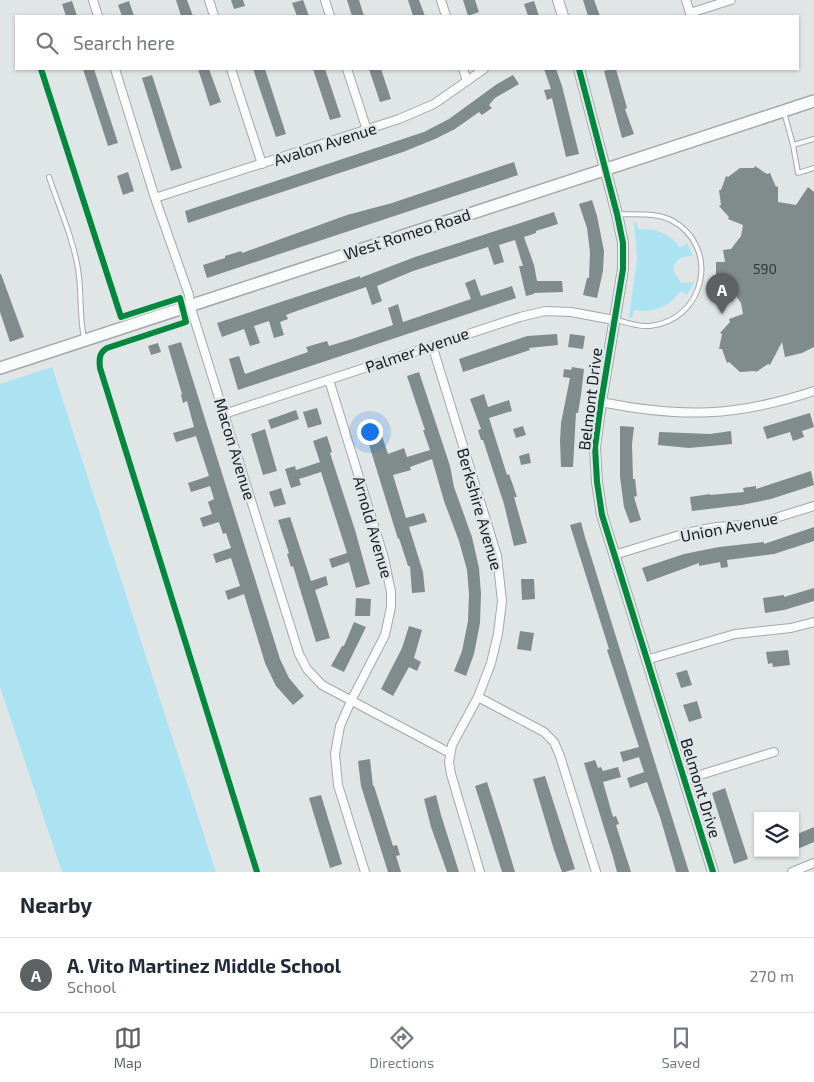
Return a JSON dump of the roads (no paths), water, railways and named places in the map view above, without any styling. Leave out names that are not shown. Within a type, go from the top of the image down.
[{"type":"main road","name":"West Romeo Road","points":[[0,368],[814,101]]},
{"type":"street","points":[[93,0],[98,15]]},
{"type":"street","points":[[209,0],[214,15]]},
{"type":"street","points":[[325,0],[330,15]]},
{"type":"street","points":[[441,0],[446,15]]},
{"type":"street","points":[[558,0],[563,15]]},
{"type":"street","points":[[686,0],[690,13],[731,0]]},
{"type":"street","name":"Macon Avenue","points":[[115,70],[189,295],[190,305],[299,654],[307,669],[322,685],[450,753]]},
{"type":"street","points":[[231,70],[262,164]]},
{"type":"street","points":[[347,70],[367,130]]},
{"type":"street","points":[[463,70],[467,81]]},
{"type":"street","name":"Avalon Avenue","points":[[156,198],[418,112],[434,104],[483,70]]},
{"type":"street","name":"Belmont Drive","points":[[579,70],[618,214],[623,243],[623,270],[600,402],[595,447],[597,482],[602,515],[713,872]]},
{"type":"street","name":"Palmer Avenue","points":[[224,414],[520,316],[545,311],[571,312],[614,320]]},
{"type":"street","name":"Berkshire Avenue","points":[[432,345],[497,556],[502,601],[498,634],[491,663],[478,697],[453,744],[449,762],[480,872]]},
{"type":"street","name":"Arnold Avenue","points":[[329,380],[384,558],[391,592],[391,607],[385,635],[350,701],[340,726],[335,754],[338,785],[365,872]]},
{"type":"street","points":[[600,402],[656,412],[704,414],[757,407],[814,390]]},
{"type":"street","name":"Union Avenue","points":[[614,555],[686,533],[716,527],[756,524],[814,506]]},
{"type":"street","points":[[646,660],[735,634],[791,628],[814,622]]},
{"type":"street","points":[[478,697],[544,732],[554,742],[596,872]]},
{"type":"street","points":[[684,780],[774,752]]},
{"type":"street","points":[[792,872],[814,863]]},
{"type":"lane","points":[[784,111],[798,174],[814,168]]},
{"type":"lane","points":[[793,145],[814,139]]},
{"type":"lane","points":[[49,177],[79,270],[81,322],[84,340]]},
{"type":"lane","points":[[614,320],[649,326],[667,322],[683,312],[695,298],[701,281],[702,263],[696,245],[686,230],[671,220],[653,215],[618,214]]},
{"type":"place","name":"A. Vito Martinez Middle School","points":[[722,314]]}]
